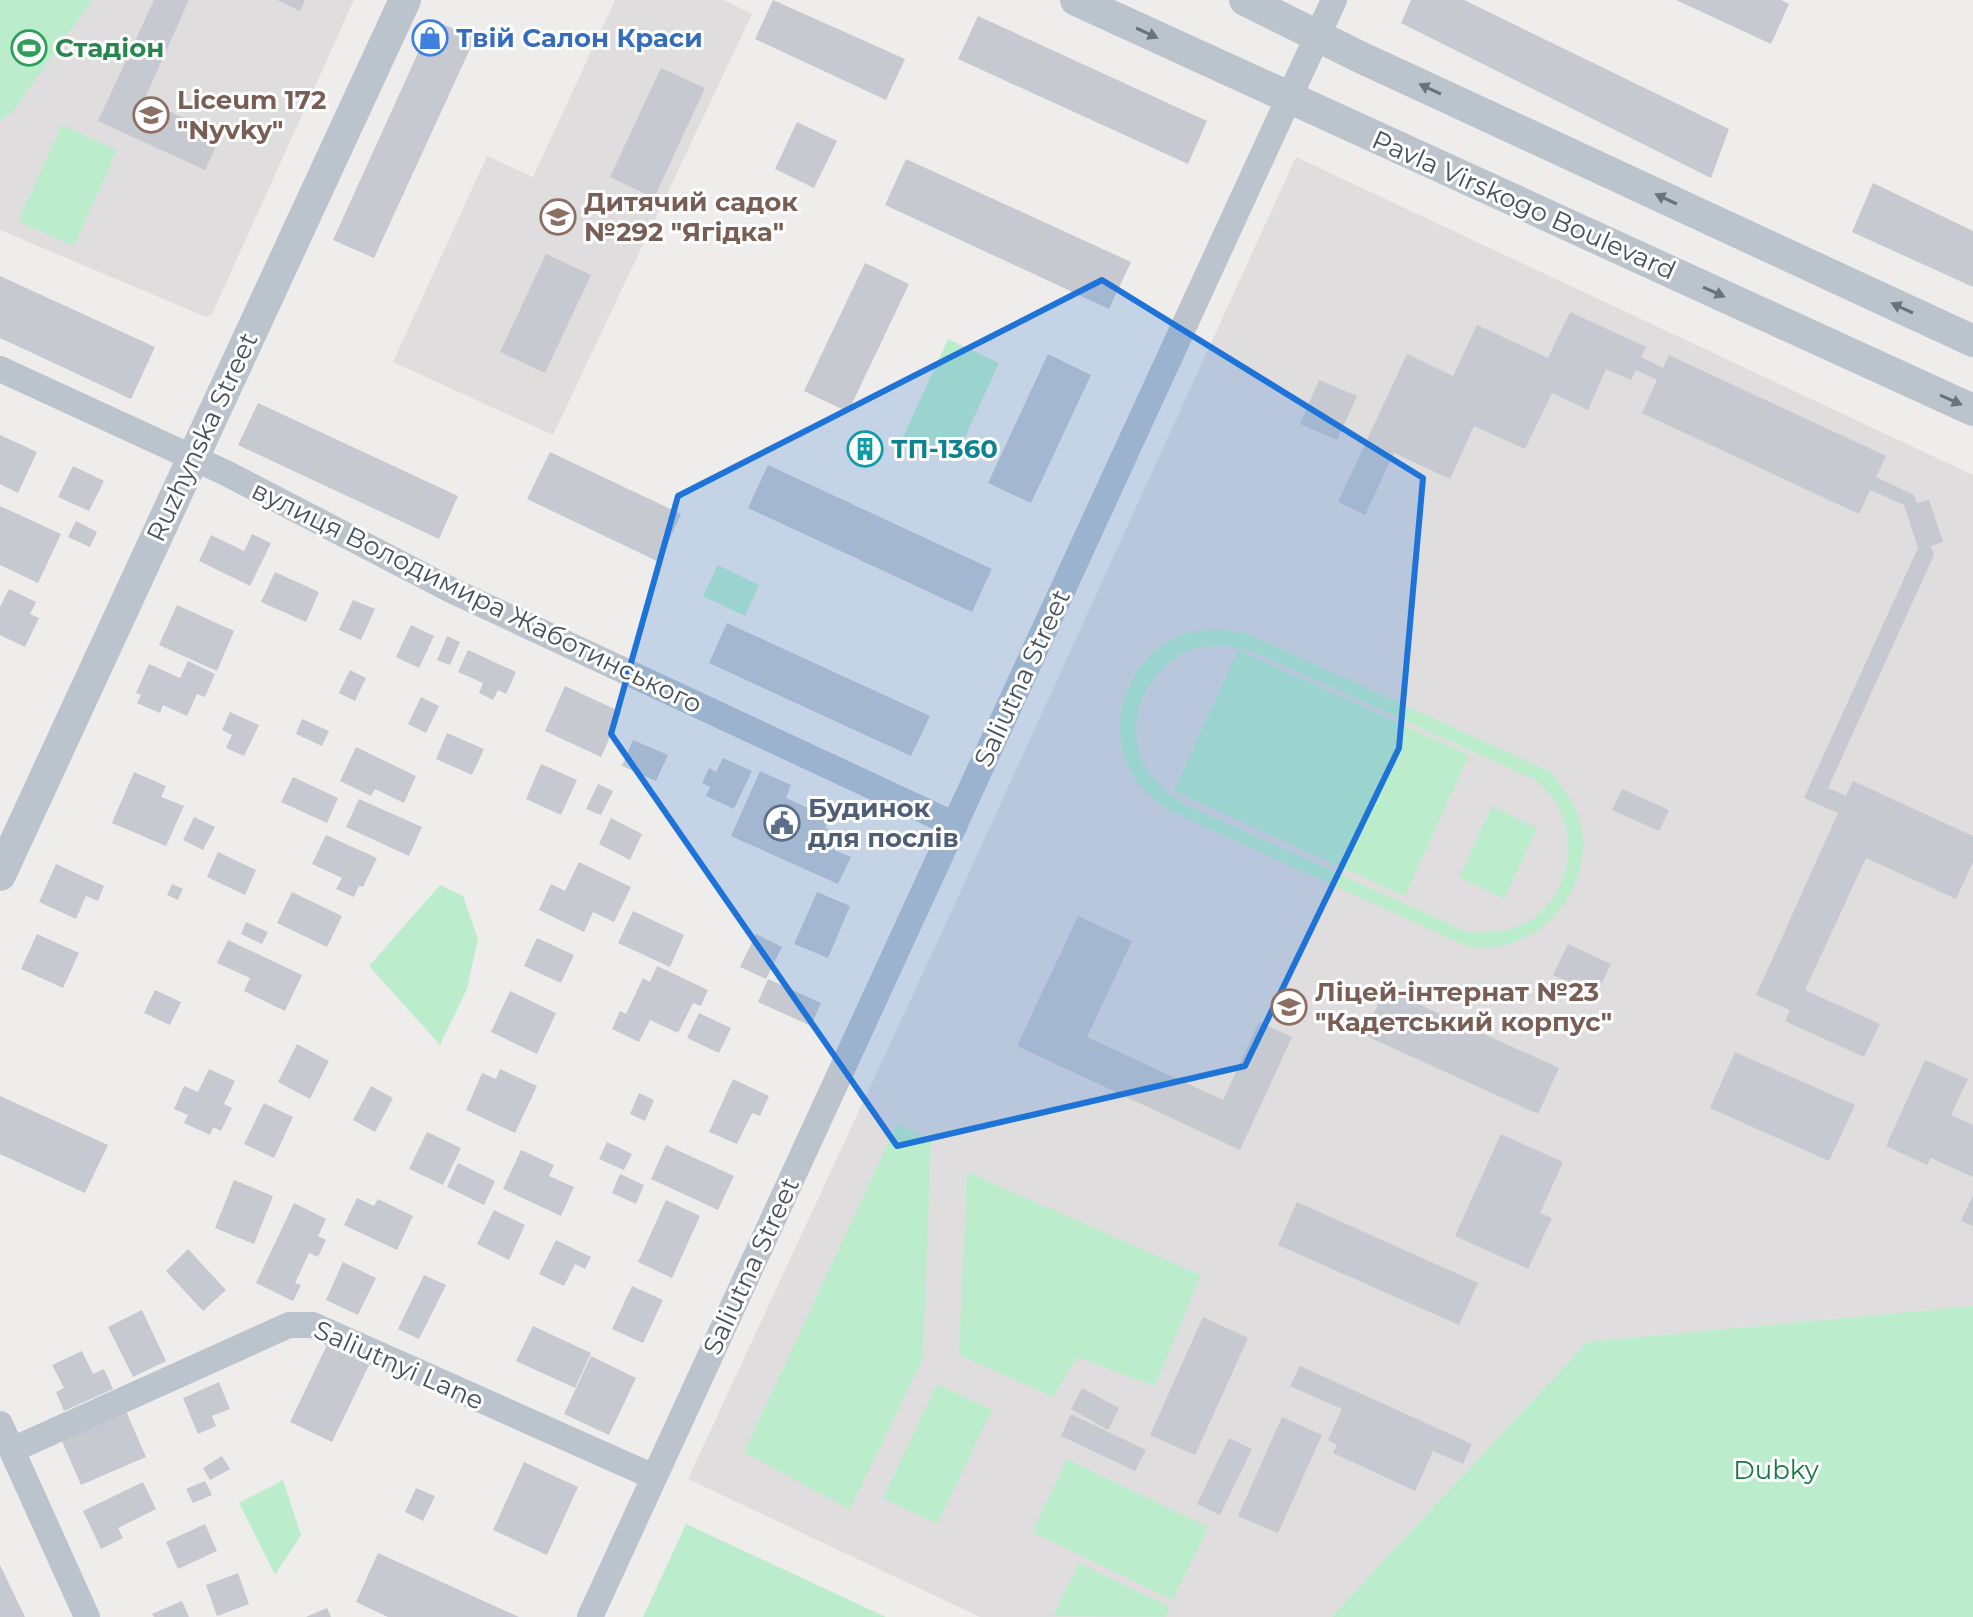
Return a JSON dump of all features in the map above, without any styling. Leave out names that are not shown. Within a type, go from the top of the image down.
[{"type":"street","name":"Ruzhynska Street","points":[[0,875],[405,0]]},
{"type":"street","name":"Pavla Virskogo Boulevard","points":[[1076,0],[1973,410]]},
{"type":"street","points":[[1245,0],[1360,57],[1973,341]]},
{"type":"street","name":"Saliutna Street","points":[[590,1617],[1334,0]]},
{"type":"street","name":"вулиця Володимира Жаботинського","points":[[0,369],[193,458],[451,590],[955,825]]},
{"type":"street","name":"Saliutnyi Lane","points":[[12,1450],[300,1323],[313,1325],[654,1477]]},
{"type":"street","points":[[0,1424],[87,1617]]},
{"type":"highlighted area","points":[[1102,280],[1423,478],[1399,748],[1245,1066],[897,1146],[611,734],[678,496]]},
{"type":"shaded area","name":"Liceum 172 \"Nyvky\"","points":[[0,0],[354,0],[212,314],[206,317],[0,230]]},
{"type":"shaded area","name":"Дитячий садок №292 \"Ягідка\"","points":[[615,0],[723,0],[752,14],[553,435],[393,362],[487,156],[533,177]]},
{"type":"shaded area","points":[[1296,157],[1973,475],[1973,1306],[1587,1342],[1331,1617],[980,1617],[688,1479]]},
{"type":"green space","name":"Стадіон","points":[[0,0],[92,0],[13,111],[0,121]]},
{"type":"green space","points":[[62,125],[117,150],[74,246],[18,221]]},
{"type":"green space","points":[[948,339],[999,363],[954,461],[903,437]]},
{"type":"green space","points":[[718,565],[759,585],[745,616],[703,596]]},
{"type":"green space","points":[[1215,629],[1246,633],[1551,772],[1576,810],[1583,845],[1575,884],[1553,917],[1520,940],[1498,947],[1471,948],[1166,809],[1148,794],[1129,770],[1121,743],[1122,705],[1129,686],[1138,669],[1166,643],[1184,634]],"holes":[[[1224,645],[1252,651],[1536,780],[1556,803],[1567,837],[1565,872],[1549,903],[1537,915],[1514,928],[1467,932],[1182,803],[1165,790],[1143,762],[1138,745],[1138,711],[1144,695],[1164,668],[1193,649]]]},
{"type":"green space","points":[[1238,650],[1469,755],[1405,896],[1174,791]]},
{"type":"green space","points":[[1492,806],[1537,828],[1504,899],[1459,877]]},
{"type":"green space","points":[[440,885],[463,896],[478,939],[467,989],[440,1045],[369,966]]},
{"type":"green space","points":[[897,1124],[931,1140],[923,1358],[850,1510],[744,1452]]},
{"type":"green space","points":[[967,1172],[1201,1275],[1155,1386],[1077,1357],[1053,1397],[959,1355]]},
{"type":"green space","name":"Dubky","points":[[1973,1306],[1973,1617],[1331,1617],[1587,1342]]},
{"type":"green space","points":[[937,1384],[992,1410],[937,1524],[883,1498]]},
{"type":"green space","points":[[1067,1459],[1208,1527],[1173,1600],[1032,1532]]},
{"type":"green space","points":[[283,1480],[301,1535],[275,1575],[239,1503]]},
{"type":"green space","points":[[686,1524],[886,1617],[643,1617]]},
{"type":"green space","points":[[1079,1563],[1170,1607],[1165,1617],[1053,1616]]},
{"type":"building","points":[[154,0],[189,0],[144,100],[221,135],[205,170],[98,121]]},
{"type":"building","points":[[277,0],[305,0],[300,11]]},
{"type":"building","points":[[773,0],[905,59],[886,100],[755,39]]},
{"type":"building","points":[[1411,0],[1464,0],[1729,129],[1711,178],[1401,23]]},
{"type":"building","points":[[1676,0],[1781,0],[1789,4],[1771,44]]},
{"type":"building","points":[[978,16],[1207,121],[1188,164],[958,59]]},
{"type":"building","points":[[433,20],[475,38],[374,258],[333,240]]},
{"type":"building","points":[[661,68],[705,88],[654,198],[610,177]]},
{"type":"building","points":[[797,122],[837,141],[814,188],[775,169]]},
{"type":"building","points":[[906,159],[1131,262],[1109,309],[885,205]]},
{"type":"building","points":[[1873,183],[1973,231],[1973,287],[1852,232]]},
{"type":"building","points":[[546,254],[591,275],[545,373],[500,352]]},
{"type":"building","points":[[865,263],[909,284],[848,412],[804,391]]},
{"type":"building","points":[[0,276],[155,347],[131,399],[0,338]]},
{"type":"building","points":[[1570,312],[1646,347],[1641,357],[1663,368],[1669,355],[1886,456],[1876,477],[1914,495],[1917,503],[1929,500],[1943,542],[1931,546],[1934,555],[1828,788],[1846,796],[1853,781],[1973,836],[1973,862],[1956,899],[1866,858],[1805,990],[1880,1024],[1864,1057],[1785,1021],[1790,1010],[1756,995],[1838,813],[1804,798],[1918,548],[1904,505],[1870,490],[1859,514],[1642,413],[1657,380],[1636,370],[1631,380],[1606,369],[1588,410],[1552,393],[1525,449],[1474,426],[1450,479],[1394,453],[1365,515],[1338,502],[1407,354],[1453,376],[1477,325],[1548,358]]},
{"type":"building","points":[[1048,354],[1091,375],[1031,503],[988,483]]},
{"type":"building","points":[[1319,380],[1357,396],[1337,440],[1300,424]]},
{"type":"building","points":[[258,403],[458,496],[439,539],[238,445]]},
{"type":"building","points":[[0,435],[37,452],[18,493],[0,484]]},
{"type":"building","name":"ТП-1360","points":[[856,436],[881,448],[874,463],[849,451]]},
{"type":"building","points":[[550,452],[681,514],[659,562],[527,499]]},
{"type":"building","points":[[768,465],[992,569],[972,612],[748,508]]},
{"type":"building","points":[[73,466],[104,481],[89,511],[58,497]]},
{"type":"building","points":[[0,506],[61,534],[38,583],[0,565]]},
{"type":"building","points":[[76,521],[97,532],[90,547],[68,537]]},
{"type":"building","points":[[252,534],[271,543],[250,586],[199,561],[211,535],[244,551]]},
{"type":"building","points":[[275,572],[319,592],[306,622],[261,602]]},
{"type":"building","points":[[9,589],[36,602],[30,614],[39,618],[25,647],[0,635],[0,607]]},
{"type":"building","points":[[353,600],[375,609],[361,640],[339,630]]},
{"type":"building","points":[[177,605],[234,631],[217,671],[159,645]]},
{"type":"building","points":[[727,623],[930,716],[911,756],[709,663]]},
{"type":"building","points":[[411,625],[434,636],[419,668],[396,657]]},
{"type":"building","points":[[447,636],[460,642],[450,665],[437,660]]},
{"type":"building","points":[[468,650],[516,672],[506,694],[498,690],[493,700],[479,693],[483,683],[458,672]]},
{"type":"building","points":[[188,661],[215,674],[205,697],[197,694],[187,716],[163,705],[160,713],[137,703],[141,695],[136,693],[149,664],[180,678]]},
{"type":"building","points":[[350,670],[366,678],[355,701],[339,693]]},
{"type":"building","points":[[565,686],[621,712],[601,757],[545,731]]},
{"type":"building","points":[[421,697],[439,706],[426,733],[408,724]]},
{"type":"building","points":[[230,712],[259,725],[244,756],[226,748],[232,735],[222,730]]},
{"type":"building","points":[[302,719],[329,731],[322,746],[296,734]]},
{"type":"building","points":[[447,733],[484,749],[472,775],[436,759]]},
{"type":"building","points":[[633,740],[668,755],[656,781],[622,766]]},
{"type":"building","points":[[356,747],[416,776],[404,803],[375,789],[371,796],[340,781]]},
{"type":"building","points":[[723,758],[752,771],[734,809],[706,796],[710,787],[702,783],[709,768],[716,772]]},
{"type":"building","points":[[541,764],[577,780],[561,815],[526,799]]},
{"type":"building","name":"Будинок для послів","points":[[760,771],[791,785],[786,798],[830,818],[825,828],[840,835],[834,850],[851,857],[838,884],[731,836]]},
{"type":"building","points":[[134,772],[166,786],[161,797],[184,806],[166,846],[112,823]]},
{"type":"building","points":[[293,777],[338,798],[327,823],[281,802]]},
{"type":"building","points":[[598,784],[613,791],[601,815],[586,809]]},
{"type":"building","points":[[1622,789],[1669,810],[1659,831],[1612,810]]},
{"type":"building","points":[[359,799],[422,827],[409,856],[346,827]]},
{"type":"building","points":[[194,817],[215,827],[203,850],[183,840]]},
{"type":"building","points":[[611,818],[642,834],[630,860],[599,844]]},
{"type":"building","points":[[326,835],[377,858],[363,887],[359,886],[354,897],[336,889],[342,878],[312,864]]},
{"type":"building","points":[[218,852],[256,870],[245,895],[207,877]]},
{"type":"building","points":[[579,862],[631,887],[614,922],[593,912],[584,932],[539,910],[551,884],[565,891]]},
{"type":"building","points":[[56,864],[104,886],[98,901],[86,896],[76,919],[39,902]]},
{"type":"building","points":[[172,884],[183,889],[178,900],[167,895]]},
{"type":"building","points":[[292,892],[342,916],[327,947],[277,923]]},
{"type":"building","points":[[817,892],[850,906],[828,958],[794,944]]},
{"type":"building","points":[[633,911],[684,935],[670,967],[618,943]]},
{"type":"building","points":[[1078,916],[1132,941],[1087,1037],[1223,1100],[1259,1022],[1292,1037],[1240,1150],[1017,1046]]},
{"type":"building","points":[[246,922],[268,932],[262,944],[241,934]]},
{"type":"building","points":[[37,934],[79,953],[63,988],[21,969]]},
{"type":"building","points":[[756,934],[782,947],[766,979],[740,967]]},
{"type":"building","points":[[537,938],[574,955],[561,983],[524,966]]},
{"type":"building","points":[[228,940],[302,975],[285,1011],[244,991],[250,978],[217,963]]},
{"type":"building","points":[[1568,944],[1611,964],[1596,995],[1553,975]]},
{"type":"building","points":[[657,966],[708,990],[701,1006],[693,1003],[678,1033],[650,1020],[639,1042],[612,1029],[620,1011],[626,1014],[643,978],[650,982]]},
{"type":"building","points":[[768,979],[821,1003],[811,1026],[758,1002]]},
{"type":"building","points":[[1385,989],[1559,1068],[1538,1114],[1364,1035]]},
{"type":"building","points":[[155,990],[181,1002],[170,1025],[144,1013]]},
{"type":"building","points":[[510,991],[556,1013],[537,1054],[491,1032]]},
{"type":"building","points":[[699,1013],[731,1028],[719,1053],[687,1038]]},
{"type":"building","points":[[297,1044],[329,1061],[310,1099],[278,1082]]},
{"type":"building","points":[[1735,1052],[1855,1105],[1829,1161],[1710,1108]]},
{"type":"building","points":[[1925,1060],[1968,1079],[1951,1115],[1973,1125],[1973,1177],[1931,1158],[1927,1165],[1886,1146]]},
{"type":"building","points":[[209,1069],[235,1081],[224,1104],[232,1108],[221,1131],[213,1127],[210,1135],[184,1123],[188,1115],[174,1109],[184,1086],[198,1092]]},
{"type":"building","points":[[500,1069],[537,1086],[515,1133],[466,1110],[482,1073],[496,1079]]},
{"type":"building","points":[[733,1079],[769,1096],[760,1116],[752,1113],[737,1144],[709,1132]]},
{"type":"building","points":[[371,1086],[393,1098],[375,1132],[353,1120]]},
{"type":"building","points":[[639,1093],[654,1100],[645,1121],[630,1114]]},
{"type":"building","points":[[0,1096],[108,1145],[85,1193],[0,1154]]},
{"type":"building","points":[[264,1103],[293,1117],[274,1158],[244,1144]]},
{"type":"building","points":[[427,1132],[461,1148],[443,1185],[409,1169]]},
{"type":"building","points":[[1501,1134],[1563,1162],[1540,1213],[1552,1218],[1528,1269],[1455,1236]]},
{"type":"building","points":[[607,1142],[632,1154],[624,1170],[599,1159]]},
{"type":"building","points":[[666,1145],[734,1176],[718,1210],[651,1179]]},
{"type":"building","points":[[521,1150],[554,1165],[549,1176],[574,1187],[561,1216],[503,1189]]},
{"type":"building","points":[[458,1163],[495,1181],[484,1205],[447,1187]]},
{"type":"building","points":[[620,1174],[644,1185],[636,1204],[612,1193]]},
{"type":"building","points":[[234,1180],[273,1196],[254,1244],[215,1228]]},
{"type":"building","points":[[1973,1195],[1973,1226],[1961,1221]]},
{"type":"building","points":[[357,1198],[374,1206],[378,1199],[413,1216],[397,1250],[344,1225]]},
{"type":"building","points":[[666,1200],[700,1216],[672,1278],[638,1262]]},
{"type":"building","points":[[1297,1202],[1478,1283],[1459,1325],[1278,1245]]},
{"type":"building","points":[[294,1203],[326,1219],[318,1236],[326,1240],[318,1257],[309,1253],[295,1283],[301,1285],[293,1301],[256,1283]]},
{"type":"building","points":[[494,1210],[525,1225],[509,1260],[477,1244]]},
{"type":"building","points":[[556,1240],[591,1257],[585,1269],[575,1264],[564,1286],[539,1274]]},
{"type":"building","points":[[188,1249],[226,1290],[203,1311],[166,1271]]},
{"type":"building","points":[[343,1262],[376,1278],[358,1315],[326,1300]]},
{"type":"building","points":[[424,1275],[446,1285],[419,1339],[398,1329]]},
{"type":"building","points":[[632,1286],[663,1300],[643,1343],[612,1329]]},
{"type":"building","points":[[142,1310],[166,1361],[133,1377],[108,1327]]},
{"type":"building","points":[[1203,1317],[1248,1338],[1195,1455],[1150,1435]]},
{"type":"building","points":[[533,1326],[591,1353],[575,1388],[516,1361]]},
{"type":"building","points":[[327,1345],[369,1365],[332,1442],[290,1422]]},
{"type":"building","points":[[82,1351],[93,1374],[104,1369],[113,1389],[64,1411],[56,1392],[64,1388],[52,1365]]},
{"type":"building","points":[[591,1356],[636,1378],[609,1435],[564,1414]]},
{"type":"building","points":[[1300,1366],[1472,1444],[1463,1464],[1433,1451],[1415,1491],[1333,1453],[1337,1445],[1328,1440],[1342,1409],[1290,1386]]},
{"type":"building","points":[[219,1382],[230,1409],[212,1416],[216,1426],[198,1434],[183,1398]]},
{"type":"building","points":[[1082,1388],[1119,1408],[1108,1430],[1071,1409]]},
{"type":"building","points":[[126,1411],[146,1457],[81,1485],[61,1439]]},
{"type":"building","points":[[1071,1414],[1146,1450],[1135,1471],[1061,1436]]},
{"type":"building","points":[[1282,1417],[1322,1435],[1278,1533],[1238,1516]]},
{"type":"building","points":[[1229,1438],[1252,1449],[1220,1515],[1197,1504]]},
{"type":"building","points":[[222,1456],[230,1469],[210,1480],[203,1468]]},
{"type":"building","points":[[524,1462],[578,1487],[547,1555],[493,1530]]},
{"type":"building","points":[[205,1481],[212,1495],[193,1503],[186,1489]]},
{"type":"building","points":[[143,1482],[156,1509],[118,1528],[123,1538],[101,1549],[83,1511]]},
{"type":"building","points":[[416,1488],[435,1496],[423,1521],[405,1512]]},
{"type":"building","points":[[205,1524],[217,1551],[178,1569],[166,1542]]},
{"type":"building","points":[[378,1553],[519,1617],[388,1617],[356,1602]]},
{"type":"building","points":[[0,1565],[25,1617],[0,1617]]},
{"type":"building","points":[[238,1573],[249,1604],[217,1616],[206,1585]]},
{"type":"building","points":[[182,1601],[189,1617],[154,1617],[152,1614]]},
{"type":"building","points":[[327,1608],[331,1617],[306,1617]]},
{"type":"place","name":"Твій Салон Краси","points":[[430,38]]},
{"type":"place","name":"Стадіон","points":[[29,48]]},
{"type":"place","name":"Liceum 172 \"Nyvky\"","points":[[151,115]]},
{"type":"place","name":"Дитячий садок №292 \"Ягідка\"","points":[[558,217]]},
{"type":"place","name":"ТП-1360","points":[[865,449]]},
{"type":"place","name":"Будинок для послів","points":[[782,823]]},
{"type":"place","name":"Ліцей-інтернат №23 \"Кадетський корпус\"","points":[[1289,1007]]}]
